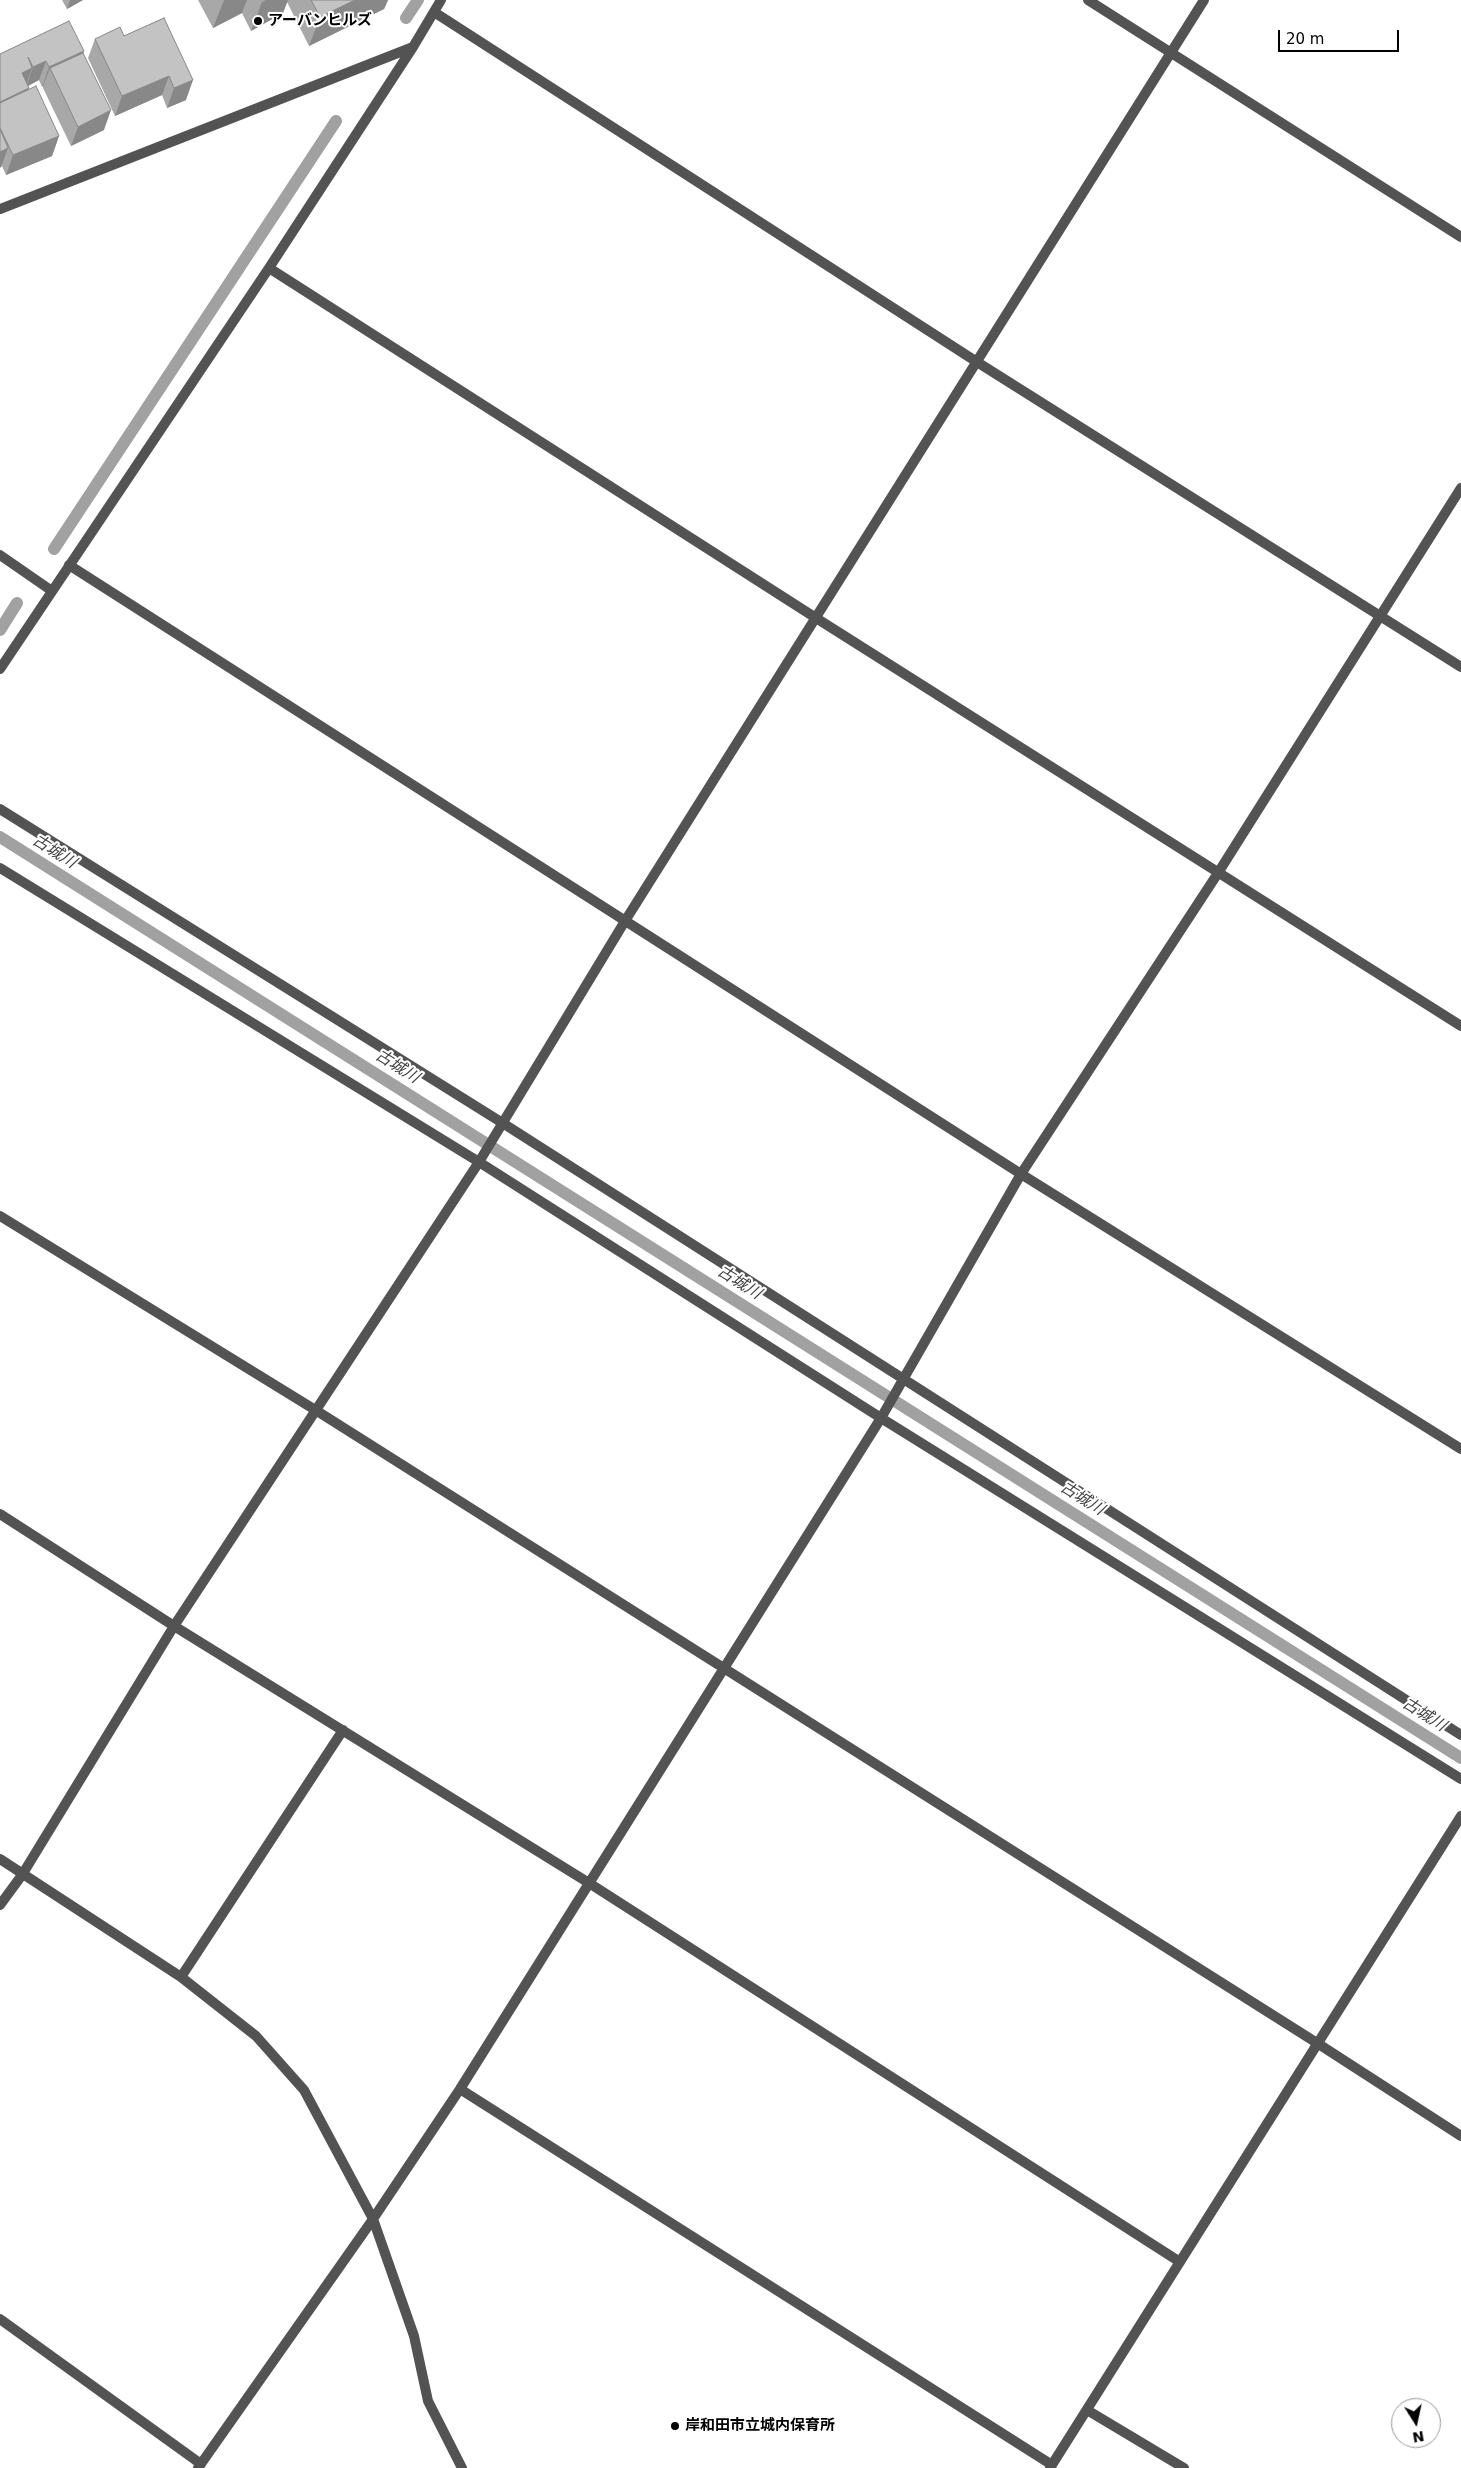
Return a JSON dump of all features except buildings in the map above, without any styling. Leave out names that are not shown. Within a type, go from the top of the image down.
[{"type":"street","points":[[0,669],[269,268],[414,47],[441,0]]},
{"type":"street","points":[[1088,0],[1461,236]]},
{"type":"street","points":[[0,1905],[22,1875],[174,1626],[317,1412],[479,1162],[625,921],[1204,0]]},
{"type":"street","points":[[434,12],[976,362],[1461,667]]},
{"type":"street","points":[[0,209],[414,47]]},
{"type":"street","points":[[269,268],[816,618],[1461,1026]]},
{"type":"street","points":[[0,2319],[200,2466],[460,2089],[881,1418],[902,1378],[1021,1174],[1218,873],[1461,488]]},
{"type":"street","points":[[0,555],[52,591]]},
{"type":"street","points":[[69,565],[1021,1174],[1461,1449]]},
{"type":"street","points":[[0,809],[502,1122],[1461,1736]]},
{"type":"street","points":[[0,868],[479,1162],[881,1418],[1461,1779]]},
{"type":"street","points":[[0,1216],[317,1412],[1317,2043],[1461,2136]]},
{"type":"street","points":[[0,1514],[174,1626],[588,1883],[1180,2262]]},
{"type":"street","points":[[181,1977],[342,1730]]},
{"type":"street","points":[[460,2089],[1051,2467],[1461,1816]]},
{"type":"street","points":[[0,1859],[181,1977],[256,2036],[304,2090],[372,2219],[414,2336],[428,2401],[462,2468]]},
{"type":"street","points":[[1087,2410],[1184,2468]]},
{"type":"waterway","points":[[406,18],[418,0]]},
{"type":"waterway","points":[[54,549],[336,121]]},
{"type":"waterway","points":[[0,630],[17,603]]},
{"type":"waterway","name":"古城川","points":[[0,837],[1461,1758]]},
{"type":"place","name":"アーバンヒルズ","points":[[258,21]]},
{"type":"place","name":"岸和田市立城内保育所","points":[[675,2426]]}]
